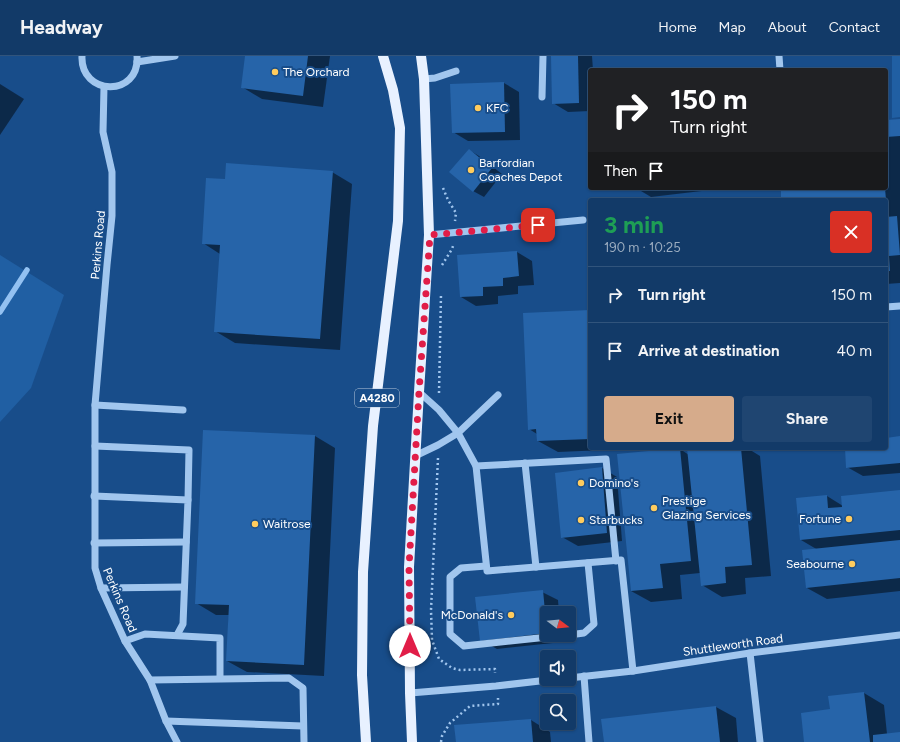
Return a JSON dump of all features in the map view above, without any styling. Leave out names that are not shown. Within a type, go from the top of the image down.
[{"type":"main road","name":"A4280","points":[[366,742],[362,675],[363,572],[373,426],[398,221],[400,128],[384,56]]},
{"type":"main road","points":[[412,742],[409,567],[430,235],[424,79],[421,56]]},
{"type":"street","points":[[82,56],[82,62],[88,77],[95,83],[104,87],[122,85],[130,80],[135,72],[137,59],[175,56]]},
{"type":"street","points":[[542,97],[543,56]]},
{"type":"street","points":[[779,56],[780,68]]},
{"type":"street","points":[[424,79],[435,78],[456,71]]},
{"type":"street","name":"Perkins Road","points":[[104,87],[103,132],[112,172],[112,216],[95,405],[95,568],[101,588],[125,641],[150,680],[166,721],[178,742]]},
{"type":"street","points":[[430,235],[583,220]]},
{"type":"street","points":[[888,307],[900,306]]},
{"type":"street","points":[[419,392],[439,410],[458,433],[476,466],[486,571],[621,560],[633,671]]},
{"type":"street","points":[[415,456],[458,433],[498,395]]},
{"type":"street","points":[[95,405],[183,410]]},
{"type":"street","points":[[95,446],[189,450],[183,624],[177,635]]},
{"type":"street","points":[[476,466],[606,459],[616,560]]},
{"type":"street","points":[[525,463],[536,567]]},
{"type":"street","points":[[94,496],[188,500]]},
{"type":"street","points":[[94,543],[186,542]]},
{"type":"street","points":[[576,634],[584,633],[594,624],[588,563]]},
{"type":"street","points":[[486,566],[461,568],[450,577],[450,634],[464,646],[540,638]]},
{"type":"street","points":[[101,588],[184,587]]},
{"type":"street","points":[[125,641],[145,634],[220,638],[220,678]]},
{"type":"street","name":"Shuttleworth Road","points":[[576,677],[633,671],[750,653],[900,635]]},
{"type":"street","points":[[750,653],[760,742]]},
{"type":"street","points":[[584,676],[589,742]]},
{"type":"street","points":[[150,680],[289,678],[303,688],[304,742]]},
{"type":"street","points":[[410,693],[540,681]]},
{"type":"street","points":[[166,721],[303,726]]},
{"type":"path","points":[[442,273],[442,265],[452,249]]},
{"type":"path","points":[[439,394],[441,288]]},
{"type":"path","points":[[441,742],[442,736],[450,723],[470,706],[498,704]]},
{"type":"shaded area","points":[[892,56],[900,56],[900,117],[892,118]]},
{"type":"shaded area","points":[[0,255],[64,295],[31,388],[0,422]]},
{"type":"building","name":"The Orchard","points":[[245,56],[308,56],[303,96],[241,88]]},
{"type":"building","points":[[551,56],[578,56],[579,103],[552,104]]},
{"type":"building","name":"KFC","points":[[504,82],[505,132],[452,133],[450,84]]},
{"type":"building","points":[[900,119],[900,136],[888,137],[888,120]]},
{"type":"building","name":"Barfordian Coaches Depot","points":[[469,149],[492,168],[473,192],[449,172]]},
{"type":"building","points":[[226,163],[333,171],[320,339],[214,332],[220,245],[202,244],[206,178],[225,179]]},
{"type":"building","points":[[781,190],[885,190],[886,198],[781,198]]},
{"type":"building","points":[[897,216],[900,255],[889,256],[890,271],[888,271],[888,217]]},
{"type":"building","points":[[517,251],[519,276],[503,278],[503,286],[483,287],[483,296],[460,297],[457,255]]},
{"type":"building","points":[[588,310],[588,439],[537,441],[536,429],[528,430],[523,313]]},
{"type":"building","name":"Waitrose","points":[[203,430],[315,435],[304,665],[226,661],[229,605],[195,604]]},
{"type":"building","points":[[900,436],[900,463],[846,468],[845,450],[888,450],[888,438]]},
{"type":"building","name":"Prestige Glazing Services","points":[[659,450],[680,450],[691,561],[660,564],[663,588],[631,591],[617,454]]},
{"type":"building","points":[[687,450],[741,450],[752,565],[725,567],[726,583],[701,586]]},
{"type":"building","points":[[602,467],[607,533],[561,538],[555,473]]},
{"type":"building","name":"Fortune","points":[[900,490],[900,530],[800,540],[796,498],[827,495],[828,508],[842,507],[841,496]]},
{"type":"building","name":"Seabourne","points":[[900,540],[900,578],[806,588],[802,550]]},
{"type":"building","name":"McDonald's","points":[[543,590],[544,606],[540,606],[540,634],[480,641],[475,597]]},
{"type":"building","points":[[864,692],[870,742],[804,742],[801,713],[830,709],[828,696]]},
{"type":"building","points":[[716,706],[720,742],[604,742],[601,719]]},
{"type":"building","points":[[531,719],[533,742],[456,742],[454,725]]},
{"type":"building","points":[[900,732],[900,742],[873,742],[873,735]]},
{"type":"waterway","points":[[0,312],[27,270]]},
{"type":"place","name":"The Orchard","points":[[275,72]]},
{"type":"place","name":"KFC","points":[[478,108]]},
{"type":"place","name":"Barfordian Coaches Depot","points":[[471,170]]},
{"type":"place","name":"Domino's","points":[[581,483]]},
{"type":"place","name":"Prestige Glazing Services","points":[[654,508]]},
{"type":"place","name":"Fortune","points":[[849,519]]},
{"type":"place","name":"Starbucks","points":[[581,520]]},
{"type":"place","name":"Waitrose","points":[[255,524]]},
{"type":"place","name":"Seabourne","points":[[852,564]]},
{"type":"place","name":"McDonald's","points":[[511,615]]},
{"type":"route","points":[[410,646],[409,567],[430,235],[538,225]]}]
